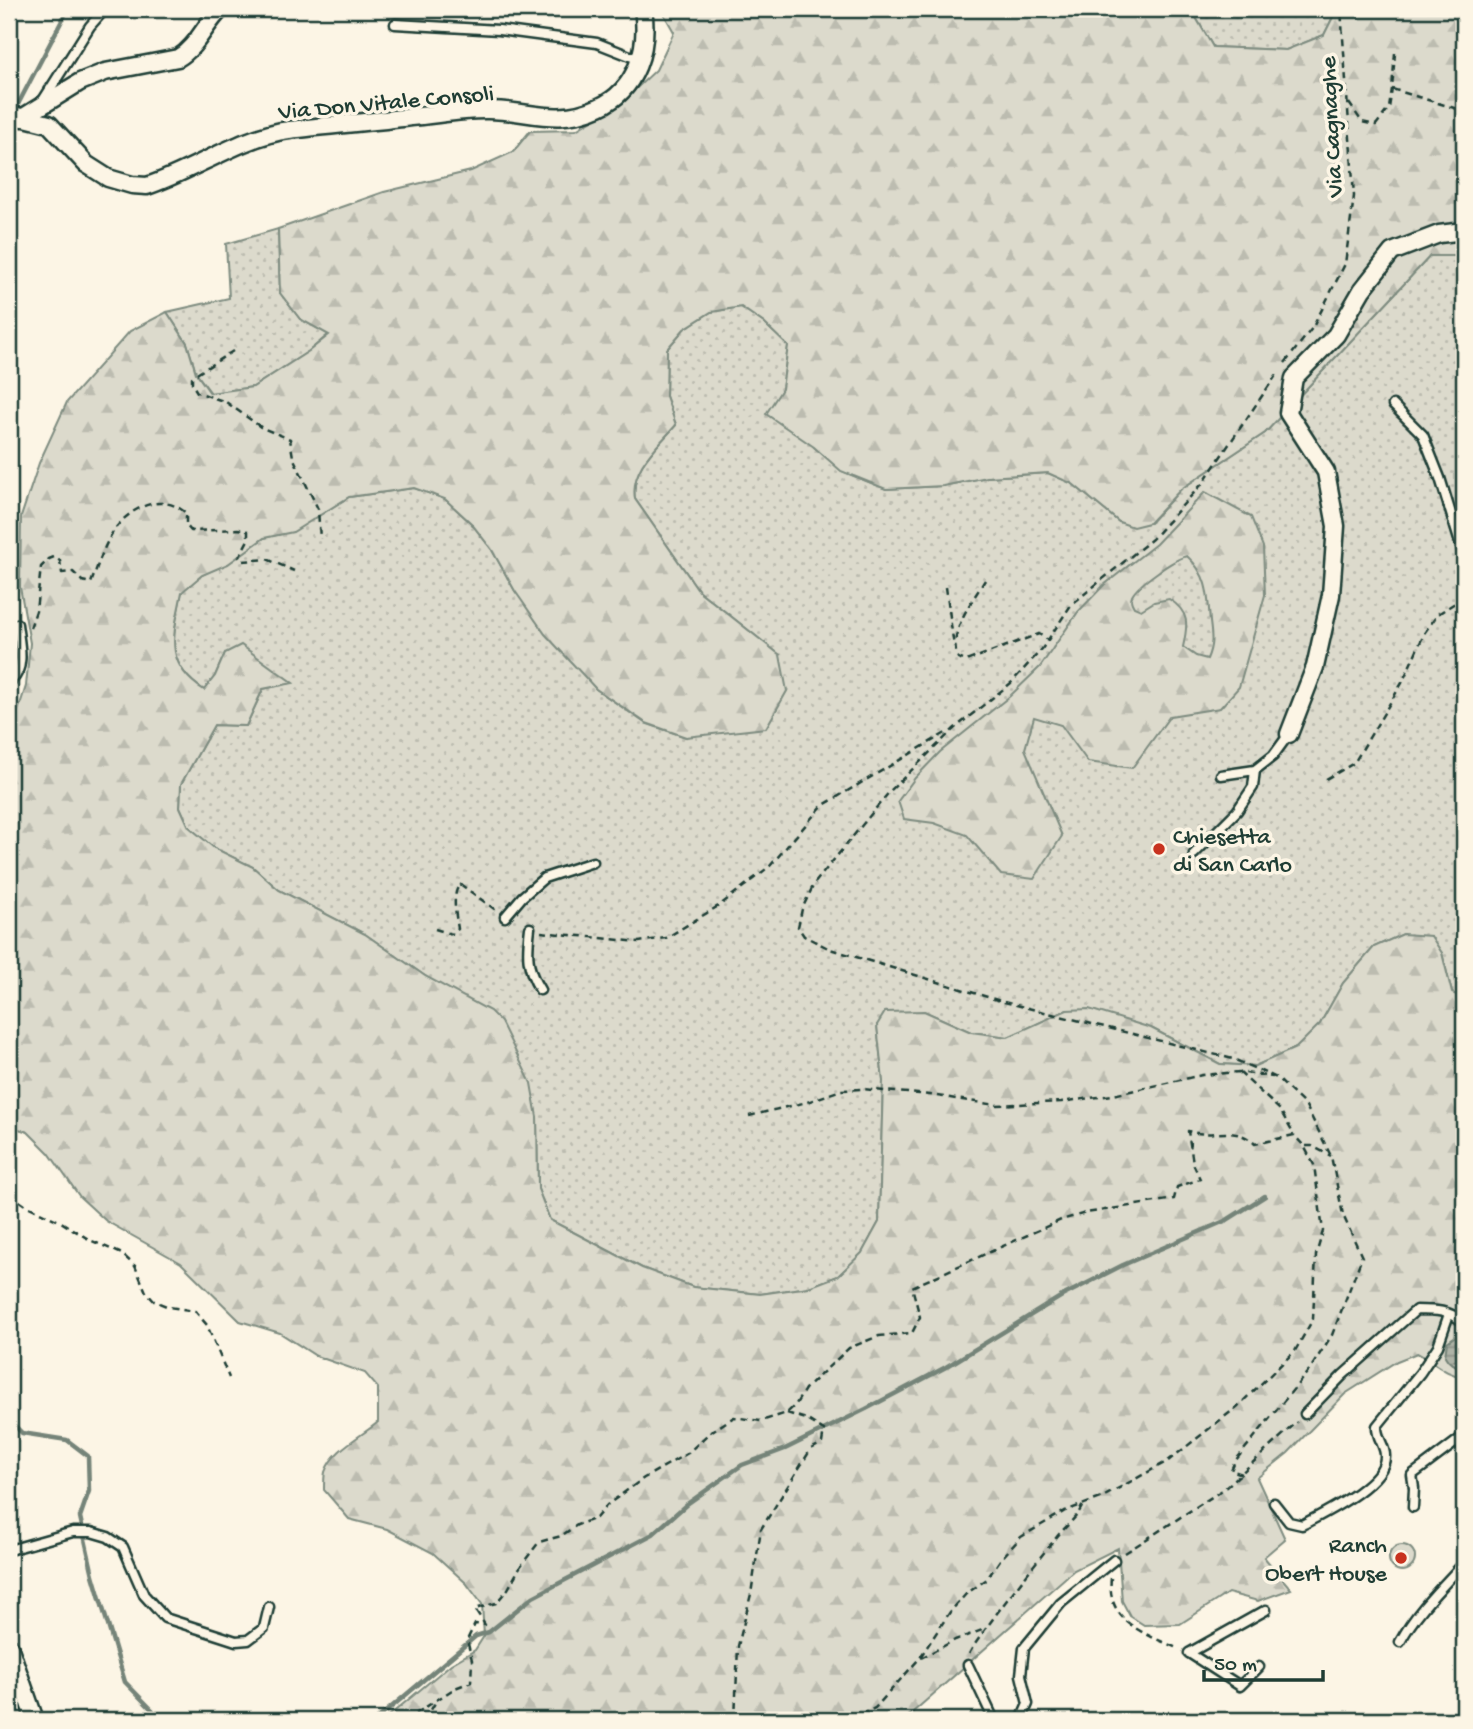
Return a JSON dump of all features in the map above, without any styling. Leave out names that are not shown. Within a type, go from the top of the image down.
[{"type":"street","points":[[15,116],[37,108],[80,82],[105,72],[178,58],[186,53],[205,25],[221,9]]},
{"type":"street","name":"Via Don Vitale Consoli","points":[[15,116],[49,124],[86,164],[108,178],[147,186],[275,132],[481,110],[548,118],[580,114],[600,107],[618,96],[631,81],[644,46],[644,17]]},
{"type":"street","points":[[1289,734],[1315,667],[1321,643],[1331,596],[1336,526],[1326,472],[1288,413],[1294,378],[1336,335],[1362,290],[1392,253],[1440,234],[1464,231]]},
{"type":"street","points":[[1281,368],[1294,378]]},
{"type":"street","points":[[9,1646],[35,1720]]},
{"type":"lane","points":[[37,108],[90,26],[105,9]]},
{"type":"lane","points":[[395,24],[499,30],[597,43],[640,60]]},
{"type":"lane","points":[[1393,405],[1423,435],[1444,490],[1464,556]]},
{"type":"lane","points":[[9,679],[12,680],[17,675],[20,668],[17,624]]},
{"type":"lane","points":[[1221,775],[1255,770],[1273,756],[1289,734]]},
{"type":"lane","points":[[1194,854],[1237,811],[1253,787],[1255,770]]},
{"type":"lane","points":[[505,917],[522,897],[544,878],[593,862]]},
{"type":"lane","points":[[530,928],[527,949],[530,973],[540,990]]},
{"type":"lane","points":[[1305,1414],[1416,1310],[1440,1310],[1464,1323]]},
{"type":"lane","points":[[1274,1503],[1289,1522],[1302,1525],[1369,1484],[1384,1467],[1386,1454],[1376,1435],[1377,1426],[1438,1346],[1449,1314]]},
{"type":"lane","points":[[1413,1507],[1415,1488],[1412,1475],[1464,1436]]},
{"type":"lane","points":[[9,1550],[73,1532],[91,1532],[108,1537],[123,1547],[144,1594],[165,1618],[236,1641],[248,1640],[264,1628],[269,1607]]},
{"type":"lane","points":[[1021,1720],[1028,1704],[1021,1675],[1024,1648],[1061,1603],[1114,1560]]},
{"type":"lane","points":[[1401,1642],[1409,1626],[1428,1602],[1464,1563]]},
{"type":"lane","points":[[1259,1667],[1240,1686],[1189,1653],[1266,1610]]},
{"type":"lane","points":[[968,1664],[994,1720]]},
{"type":"path","name":"Via Cagnaghe","points":[[955,728],[1011,683],[1048,640],[1071,605],[1152,539],[1202,484],[1281,368],[1314,327],[1345,264],[1354,197],[1341,9]]},
{"type":"path","points":[[1347,100],[1362,122],[1376,125],[1389,108],[1395,53]]},
{"type":"path","points":[[1392,89],[1464,111]]},
{"type":"path","points":[[233,351],[192,377],[192,384],[197,392],[226,402],[262,428],[290,439],[293,457],[317,509],[320,539]]},
{"type":"path","points":[[20,657],[36,611],[41,568],[54,557],[60,561],[62,573],[73,572],[82,581],[90,583],[110,537],[124,517],[152,502],[178,505],[186,513],[186,525],[191,531],[248,531],[248,540],[239,557],[243,561],[267,559],[294,571]]},
{"type":"path","points":[[954,650],[958,629],[985,580]]},
{"type":"path","points":[[946,587],[954,650],[958,658],[966,661],[1039,635],[1048,640]]},
{"type":"path","points":[[1326,779],[1354,763],[1402,683],[1425,632],[1438,614],[1464,597]]},
{"type":"path","points":[[530,928],[544,933],[639,942],[666,938],[720,905],[770,866],[822,806],[955,728]]},
{"type":"path","points":[[955,728],[890,791],[814,884],[802,909],[798,928],[804,936],[830,949],[1004,1002],[1233,1059],[1277,1078],[1306,1106],[1331,1156],[1343,1215],[1362,1257],[1332,1335],[1310,1369],[1235,1461],[1231,1470],[1242,1474]]},
{"type":"path","points":[[435,929],[452,934],[458,929],[455,895],[460,884],[505,917]]},
{"type":"path","points":[[749,1116],[807,1102],[841,1090],[862,1089],[930,1095],[996,1105],[1061,1102],[1113,1095],[1202,1075],[1239,1072],[1277,1078]]},
{"type":"path","points":[[850,1720],[875,1708],[919,1659],[950,1612],[966,1594],[987,1579],[1021,1537],[1065,1511],[1101,1498],[1168,1461],[1237,1407],[1295,1351],[1313,1319],[1316,1255],[1323,1231],[1314,1165],[1280,1110],[1239,1072]]},
{"type":"path","points":[[406,1720],[455,1688],[471,1682],[472,1660],[467,1640],[475,1624],[485,1625],[475,1609],[496,1603],[539,1542],[561,1536],[596,1518],[607,1504],[644,1478],[688,1453],[709,1433],[734,1418],[761,1421],[787,1413],[805,1389],[849,1348],[879,1336],[912,1333],[920,1317],[912,1287],[1061,1220],[1086,1213],[1174,1199],[1177,1187],[1200,1178],[1193,1163],[1188,1131],[1205,1135],[1232,1131],[1247,1136],[1255,1143],[1294,1135]]},
{"type":"path","points":[[1304,1146],[1312,1146],[1331,1156]]},
{"type":"path","points":[[9,1194],[90,1240],[122,1254],[135,1266],[146,1292],[154,1301],[169,1307],[195,1311],[208,1325],[229,1378]]},
{"type":"path","points":[[735,1720],[738,1646],[751,1594],[761,1529],[803,1460],[811,1449],[822,1443],[824,1430],[806,1419],[787,1413]]},
{"type":"path","points":[[1189,1653],[1144,1636],[1123,1619],[1110,1594],[1114,1560],[1224,1489],[1305,1414]]},
{"type":"path","points":[[968,1664],[973,1647],[985,1629],[1043,1554],[1081,1511],[1084,1503]]},
{"type":"path","points":[[919,1659],[955,1640],[985,1629]]},
{"type":"path","points":[[425,1720],[436,1700]]},
{"type":"path","points":[[863,1720],[864,1714]]},
{"type":"green space","points":[[661,9],[1115,9],[1122,13],[1160,17],[1191,9],[1213,47],[1286,50],[1324,35],[1337,9],[1464,9],[1464,256],[1430,256],[1265,433],[1181,489],[1149,523],[1133,527],[1119,522],[1073,484],[1048,473],[987,477],[943,486],[886,489],[841,471],[814,447],[766,414],[782,389],[788,346],[764,323],[741,307],[711,312],[684,329],[667,349],[666,396],[676,425],[641,468],[637,477],[635,499],[699,591],[780,655],[787,691],[766,728],[686,737],[646,723],[596,689],[545,634],[515,591],[492,550],[471,523],[445,499],[414,488],[349,497],[293,532],[264,538],[228,564],[202,575],[182,592],[174,646],[176,658],[191,680],[204,690],[215,676],[225,653],[241,645],[293,683],[263,689],[246,726],[214,725],[181,784],[180,807],[189,827],[214,848],[253,867],[279,890],[365,934],[425,976],[490,1011],[501,1022],[531,1083],[537,1117],[538,1189],[550,1220],[642,1268],[693,1287],[760,1294],[809,1287],[838,1276],[862,1253],[879,1222],[883,1081],[877,1025],[885,1012],[924,1011],[971,1032],[1008,1037],[1067,1010],[1089,1009],[1151,1028],[1220,1064],[1255,1066],[1296,1048],[1320,1024],[1343,983],[1374,947],[1403,934],[1431,936],[1442,953],[1452,993],[1464,998],[1464,1377],[1445,1371],[1417,1353],[1397,1361],[1345,1394],[1288,1453],[1257,1478],[1285,1539],[1264,1557],[1291,1589],[1258,1601],[1228,1593],[1180,1624],[1144,1625],[1130,1616],[1122,1601],[1118,1548],[1074,1570],[904,1720],[384,1720],[451,1664],[475,1650],[484,1636],[482,1604],[466,1583],[433,1553],[387,1529],[349,1519],[324,1490],[325,1472],[334,1457],[378,1422],[378,1388],[365,1373],[316,1356],[280,1333],[240,1321],[181,1263],[106,1221],[80,1197],[49,1153],[28,1132],[9,1126],[9,718],[18,711],[26,686],[30,643],[20,587],[21,517],[39,463],[67,402],[130,331],[167,312],[187,343],[196,373],[210,393],[253,387],[329,335],[300,319],[280,293],[278,229],[384,192],[471,171],[513,152],[530,131],[576,130],[624,100],[656,70],[674,32]]},
{"type":"green space","points":[[1115,9],[1184,9],[1167,14],[1140,16]]},
{"type":"green space","points":[[1191,9],[1337,9],[1324,35],[1286,50],[1213,47]]},
{"type":"green space","points":[[278,229],[280,293],[300,319],[329,334],[309,351],[253,387],[211,393],[196,373],[187,343],[167,312],[229,298],[226,244]]},
{"type":"green space","points":[[1431,255],[1464,256],[1464,998],[1452,993],[1442,953],[1403,934],[1374,947],[1343,983],[1320,1024],[1296,1048],[1255,1066],[1220,1064],[1151,1028],[1067,1010],[1008,1037],[971,1032],[924,1011],[877,1025],[883,1081],[879,1222],[862,1253],[838,1276],[809,1287],[760,1294],[693,1287],[642,1268],[550,1220],[538,1189],[537,1117],[425,976],[365,934],[279,890],[253,867],[214,848],[189,827],[180,807],[181,784],[214,725],[246,726],[263,689],[291,683],[225,653],[215,676],[204,690],[191,680],[176,658],[174,646],[182,591],[202,575],[228,563],[264,538],[293,531],[349,497],[414,488],[445,499],[471,523],[492,550],[515,591],[596,689],[645,723],[686,737],[780,655],[699,591],[635,499],[637,477],[641,468],[676,425],[666,396],[667,349],[684,329],[711,312],[741,307],[764,323],[788,346],[782,389],[814,447],[842,471],[886,489],[943,486],[987,477],[1048,473],[1073,484],[1119,522],[1150,523],[1181,489],[1265,433]]},
{"type":"green space","points":[[1205,492],[1251,517],[1263,547],[1265,595],[1239,687],[1220,708],[1170,716],[1132,768],[1088,762],[1061,725],[1034,717],[1025,749],[1062,836],[1034,879],[1001,875],[967,835],[934,823],[904,819],[898,801],[915,778],[940,752],[1010,696],[1040,667],[1078,612],[1104,585],[1156,544]],"holes":[[[1187,556],[1203,578],[1207,594],[1212,641],[1207,659],[1196,656],[1183,647],[1186,620],[1176,604],[1169,599],[1154,602],[1141,610],[1134,607],[1131,601],[1135,591],[1174,562]]]},
{"type":"green space","name":"Ranch Obert House","points":[[1402,1545],[1412,1548],[1415,1558],[1412,1568],[1402,1571],[1392,1568],[1389,1558],[1392,1548]]},
{"type":"shaded area","points":[[1457,1335],[1464,1336],[1464,1366],[1453,1364],[1445,1356],[1447,1342]]},
{"type":"waterway","points":[[15,110],[68,9]]},
{"type":"waterway","points":[[376,1720],[476,1636],[489,1632],[533,1597],[653,1534],[687,1504],[742,1465],[785,1449],[866,1409],[946,1367],[1062,1296],[1123,1265],[1227,1220],[1265,1196]]},
{"type":"waterway","points":[[9,1420],[22,1433],[67,1440],[88,1456],[89,1491],[80,1517],[93,1575],[125,1682],[162,1720]]},
{"type":"place","name":"Chiesetta di San Carlo","points":[[1159,849]]},
{"type":"place","name":"Ranch Obert House","points":[[1401,1558]]}]
